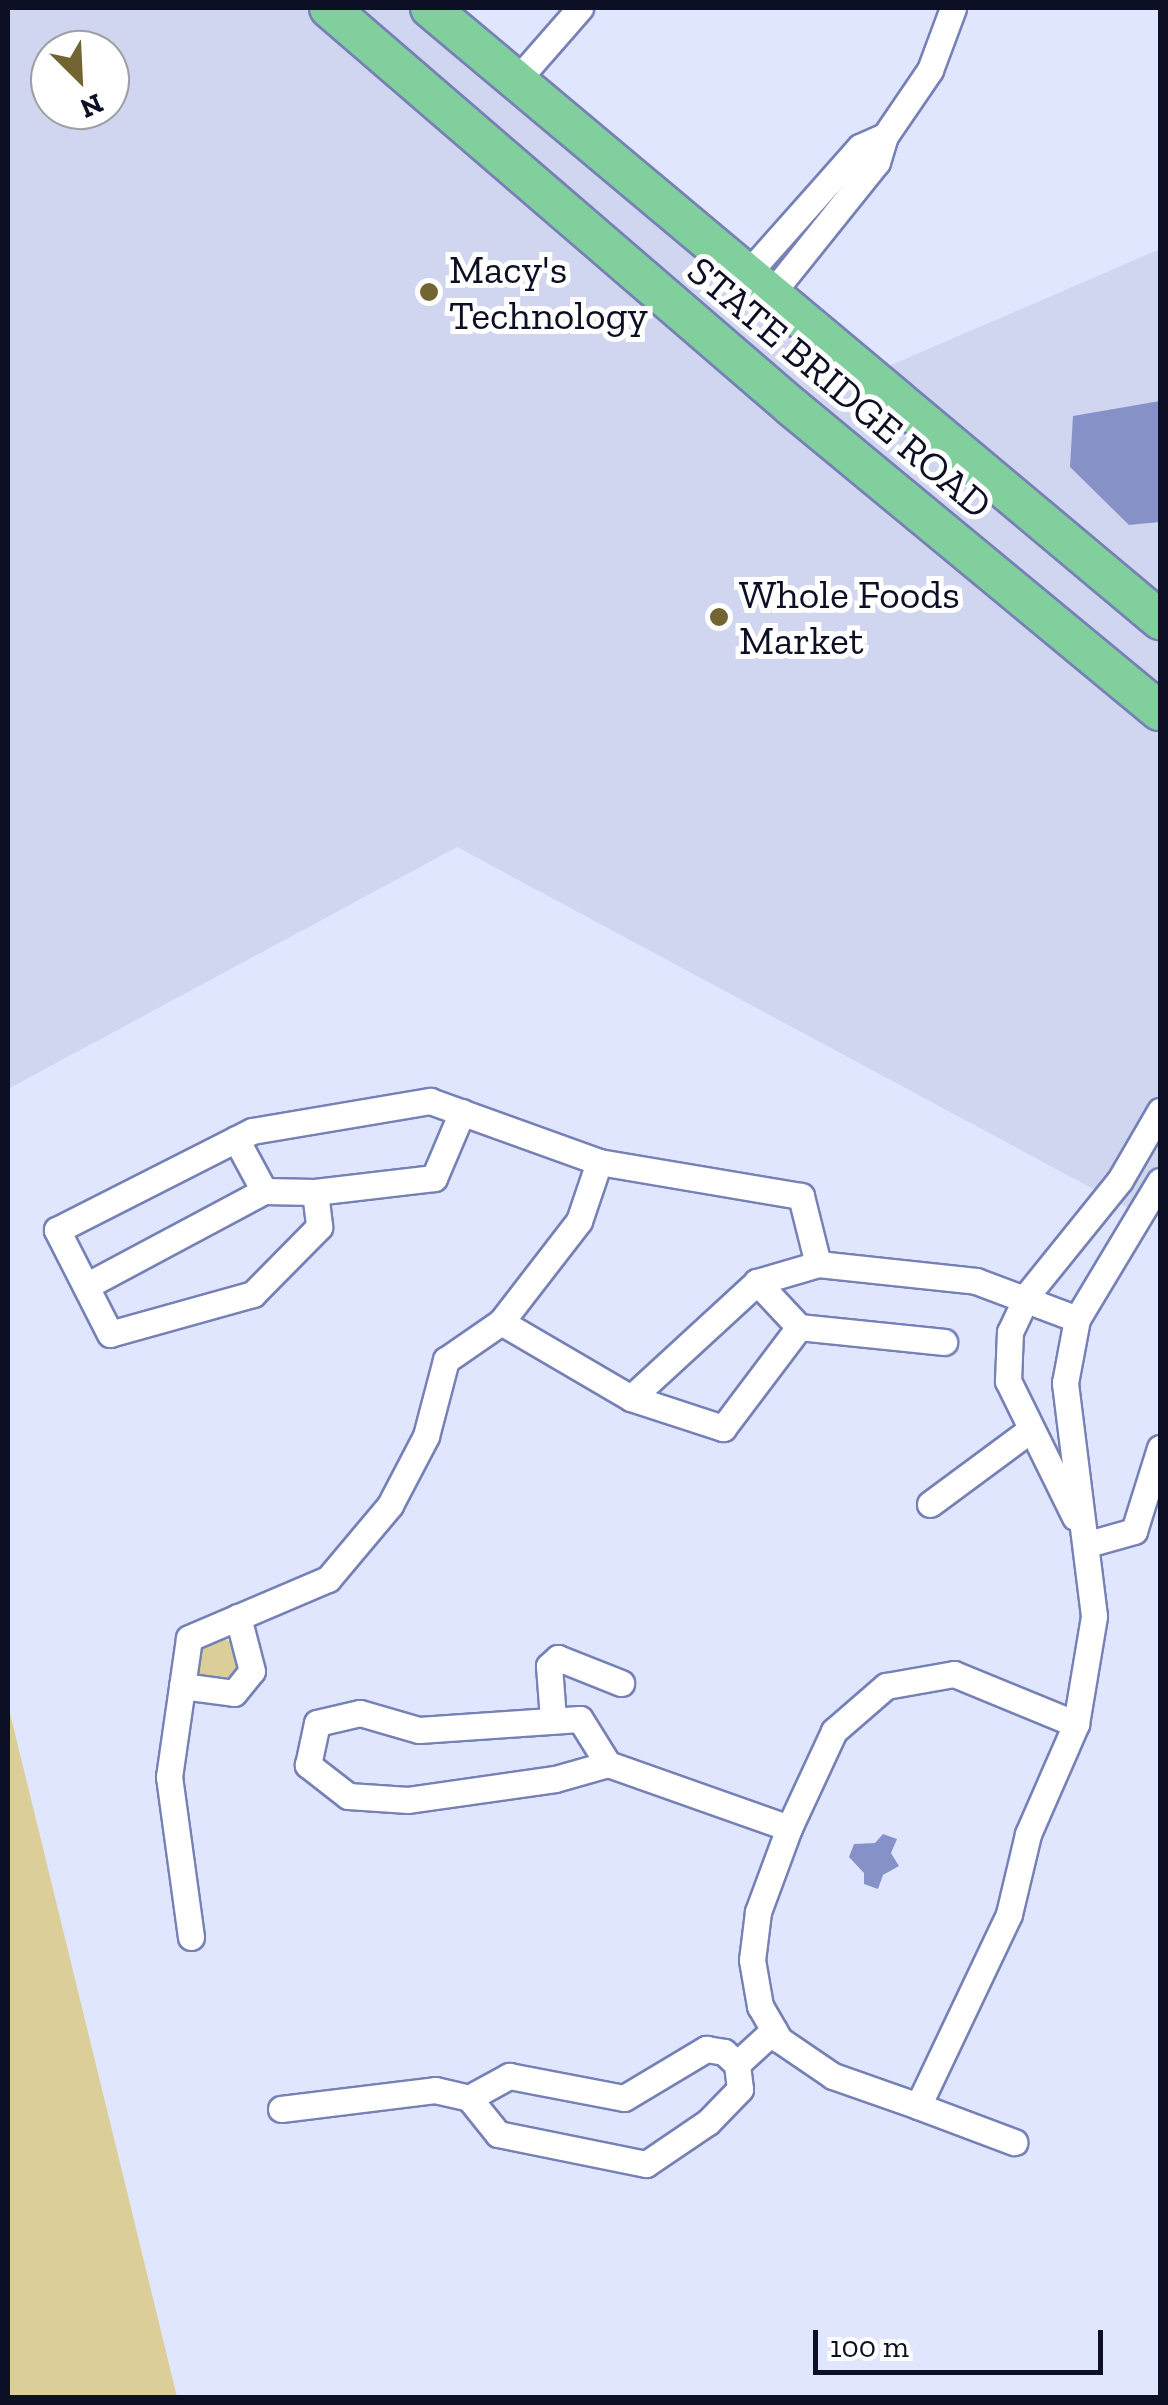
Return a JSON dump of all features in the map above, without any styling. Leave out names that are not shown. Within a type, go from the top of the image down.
[{"type":"highway","name":"STATE BRIDGE ROAD","points":[[330,8],[792,407],[1160,711]]},
{"type":"highway","name":"STATE BRIDGE ROAD","points":[[430,8],[1160,620]]},
{"type":"street","points":[[516,80],[580,8]]},
{"type":"street","points":[[760,283],[804,250],[877,162],[886,136],[930,70],[953,8]]},
{"type":"street","points":[[760,283],[776,241],[860,147],[886,136]]},
{"type":"street","points":[[315,1192],[319,1227],[253,1294],[110,1334],[57,1230],[252,1131],[430,1101],[600,1162],[802,1196],[818,1264]]},
{"type":"street","points":[[1088,1544],[1008,1381],[1010,1332],[1025,1300],[1120,1180],[1160,1111]]},
{"type":"street","points":[[86,1286],[264,1191],[315,1192],[434,1178],[462,1112]]},
{"type":"street","points":[[236,1140],[264,1191]]},
{"type":"street","points":[[191,1937],[170,1777],[189,1638],[328,1578],[390,1506],[426,1436],[446,1360],[501,1322],[579,1221],[600,1162]]},
{"type":"street","points":[[918,2106],[1009,1914],[1028,1834],[1076,1724],[1094,1616],[1065,1383],[1077,1319],[1160,1181]]},
{"type":"street","points":[[631,1398],[757,1282],[818,1264],[976,1281],[1077,1319]]},
{"type":"street","points":[[757,1282],[799,1327],[944,1342]]},
{"type":"street","points":[[501,1322],[631,1398],[723,1428],[799,1327]]},
{"type":"street","points":[[930,1504],[1030,1430]]},
{"type":"street","points":[[1088,1544],[1134,1531],[1160,1448]]},
{"type":"street","points":[[182,1686],[234,1693],[252,1671],[238,1617]]},
{"type":"street","points":[[553,1718],[549,1666],[558,1658],[621,1683]]},
{"type":"street","points":[[1014,2142],[833,2076],[774,2030],[760,2006],[752,1960],[758,1912],[788,1828],[834,1730],[886,1686],[954,1674],[1076,1724]]},
{"type":"street","points":[[608,1764],[580,1718],[419,1730],[360,1714],[317,1723],[308,1765],[348,1796],[408,1800],[555,1779],[608,1764],[788,1828]]},
{"type":"street","points":[[737,2064],[774,2030]]},
{"type":"street","points":[[281,2109],[435,2090],[470,2098],[498,2134],[646,2164],[708,2122],[740,2089],[737,2064],[724,2052],[706,2048],[624,2098],[508,2076],[470,2098]]},
{"type":"shaded area","points":[[8,8],[413,8],[861,378],[1160,249],[1160,1207],[1151,1220],[457,847],[8,1089]]},
{"type":"shaded area","points":[[216,1637],[232,1643],[238,1659],[232,1675],[216,1681],[200,1675],[194,1659],[200,1643]]},
{"type":"shaded area","points":[[8,1705],[131,2208],[177,2397],[8,2397]]},
{"type":"water","points":[[1160,401],[1160,522],[1129,525],[1070,467],[1073,416]]},
{"type":"water","points":[[883,1834],[897,1839],[891,1853],[899,1866],[883,1875],[878,1889],[864,1884],[864,1873],[849,1857],[854,1844],[875,1843]]},
{"type":"place","name":"Macy's Technology","points":[[429,292]]},
{"type":"place","name":"Whole Foods Market","points":[[719,617]]}]
